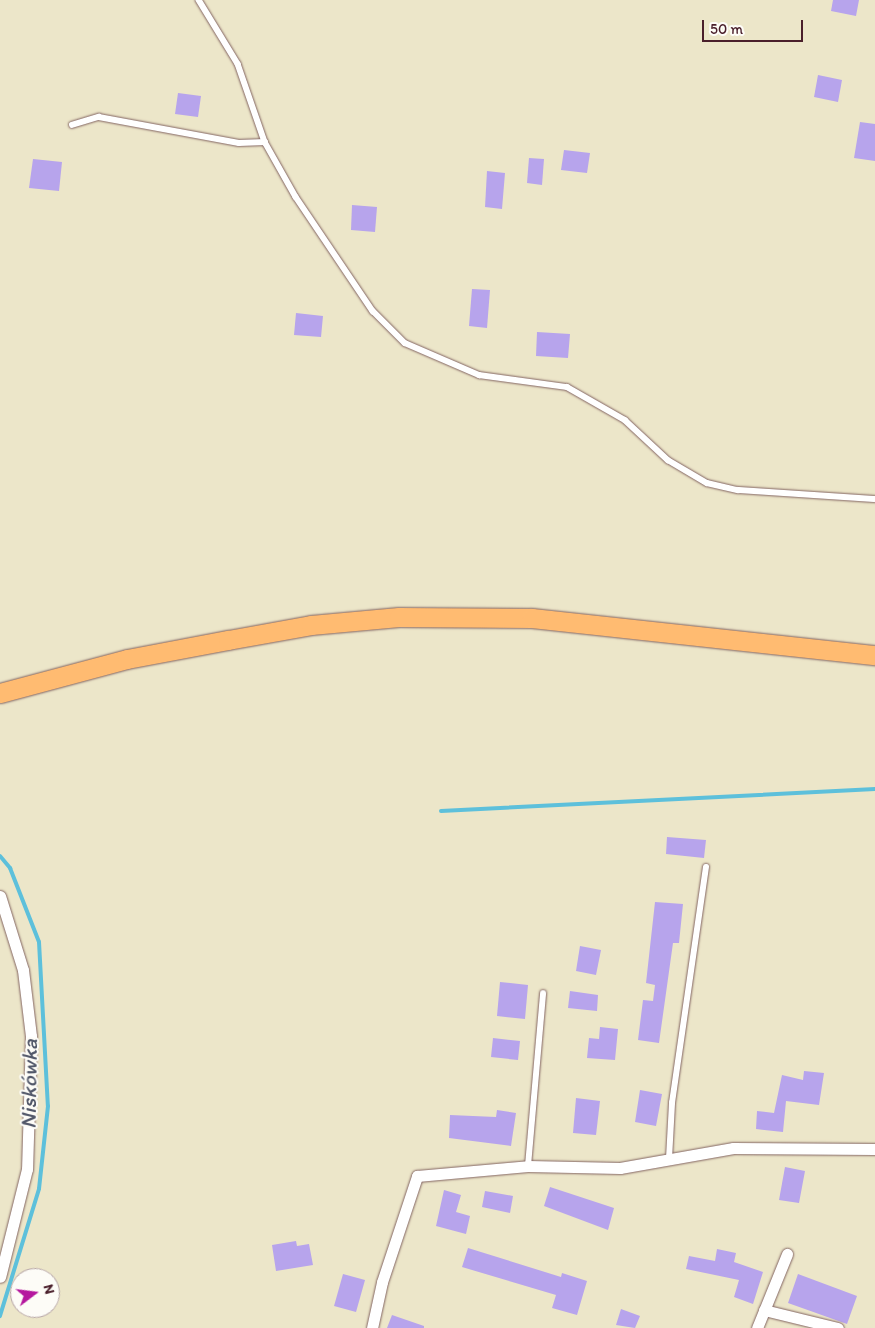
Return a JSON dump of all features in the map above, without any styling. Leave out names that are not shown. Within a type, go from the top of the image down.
[{"type":"main road","points":[[0,693],[127,659],[311,625],[399,617],[532,618],[875,655]]},
{"type":"street","points":[[0,896],[23,970],[31,1036],[28,1169],[0,1277]]},
{"type":"street","points":[[372,1328],[382,1282],[417,1176],[528,1166],[620,1168],[733,1148],[875,1149]]},
{"type":"street","points":[[757,1328],[787,1254]]},
{"type":"street","points":[[764,1310],[838,1328]]},
{"type":"lane","points":[[198,0],[238,64],[265,142],[373,311],[405,343],[428,356],[478,375],[567,387],[625,420],[668,460],[707,483],[738,490],[875,499]]},
{"type":"lane","points":[[72,125],[99,117],[239,143],[265,142]]},
{"type":"lane","points":[[669,1159],[672,1103],[706,868]]},
{"type":"lane","points":[[528,1166],[543,994]]},
{"type":"building","points":[[833,0],[859,0],[856,16],[831,11]]},
{"type":"building","points":[[818,75],[842,80],[838,102],[814,97]]},
{"type":"building","points":[[178,93],[201,96],[198,117],[175,114]]},
{"type":"building","points":[[860,122],[875,124],[875,161],[854,158]]},
{"type":"building","points":[[564,150],[590,153],[587,173],[561,170]]},
{"type":"building","points":[[529,158],[544,159],[542,185],[527,183]]},
{"type":"building","points":[[33,159],[62,162],[59,191],[29,188]]},
{"type":"building","points":[[487,171],[505,173],[502,209],[485,207]]},
{"type":"building","points":[[352,205],[377,207],[375,232],[351,230]]},
{"type":"building","points":[[472,289],[490,290],[487,328],[469,326]]},
{"type":"building","points":[[296,313],[323,316],[321,337],[294,335]]},
{"type":"building","points":[[537,332],[570,334],[568,358],[536,356]]},
{"type":"building","points":[[667,837],[706,840],[704,858],[666,854]]},
{"type":"building","points":[[655,902],[683,904],[679,943],[673,943],[659,1043],[638,1040],[643,1000],[653,1001],[655,985],[646,983]]},
{"type":"building","points":[[580,946],[601,950],[596,975],[576,971]]},
{"type":"building","points":[[500,982],[528,985],[525,1019],[497,1016]]},
{"type":"building","points":[[570,991],[598,995],[597,1011],[568,1008]]},
{"type":"building","points":[[600,1027],[618,1029],[615,1060],[587,1058],[589,1038],[599,1039]]},
{"type":"building","points":[[493,1038],[520,1041],[518,1060],[491,1057]]},
{"type":"building","points":[[804,1071],[824,1073],[819,1105],[786,1101],[783,1132],[756,1129],[757,1111],[774,1113],[782,1075],[803,1080]]},
{"type":"building","points":[[640,1090],[662,1094],[656,1126],[635,1122]]},
{"type":"building","points":[[576,1098],[600,1101],[596,1135],[573,1133]]},
{"type":"building","points":[[497,1110],[516,1113],[511,1146],[449,1138],[450,1115],[496,1117]]},
{"type":"building","points":[[785,1167],[805,1171],[799,1203],[779,1200]]},
{"type":"building","points":[[550,1187],[614,1208],[608,1230],[544,1206]]},
{"type":"building","points":[[444,1190],[461,1195],[456,1212],[470,1216],[466,1234],[436,1226]]},
{"type":"building","points":[[485,1191],[513,1196],[510,1213],[482,1207]]},
{"type":"building","points":[[296,1241],[297,1246],[309,1244],[313,1265],[276,1271],[272,1245]]},
{"type":"building","points":[[468,1248],[561,1277],[562,1273],[587,1281],[577,1315],[552,1308],[556,1295],[462,1267]]},
{"type":"building","points":[[717,1249],[736,1253],[734,1262],[763,1272],[753,1304],[734,1297],[739,1280],[686,1269],[689,1256],[715,1261]]},
{"type":"building","points":[[343,1274],[365,1280],[356,1312],[334,1306]]},
{"type":"building","points":[[798,1274],[857,1296],[847,1324],[788,1303]]},
{"type":"building","points":[[621,1309],[640,1316],[635,1328],[616,1325]]},
{"type":"building","points":[[392,1315],[424,1326],[424,1328],[387,1328]]},
{"type":"waterway","points":[[441,811],[875,789]]},
{"type":"waterway","name":"Niskówka","points":[[0,856],[10,868],[39,942],[48,1106],[39,1189],[0,1316]]}]
